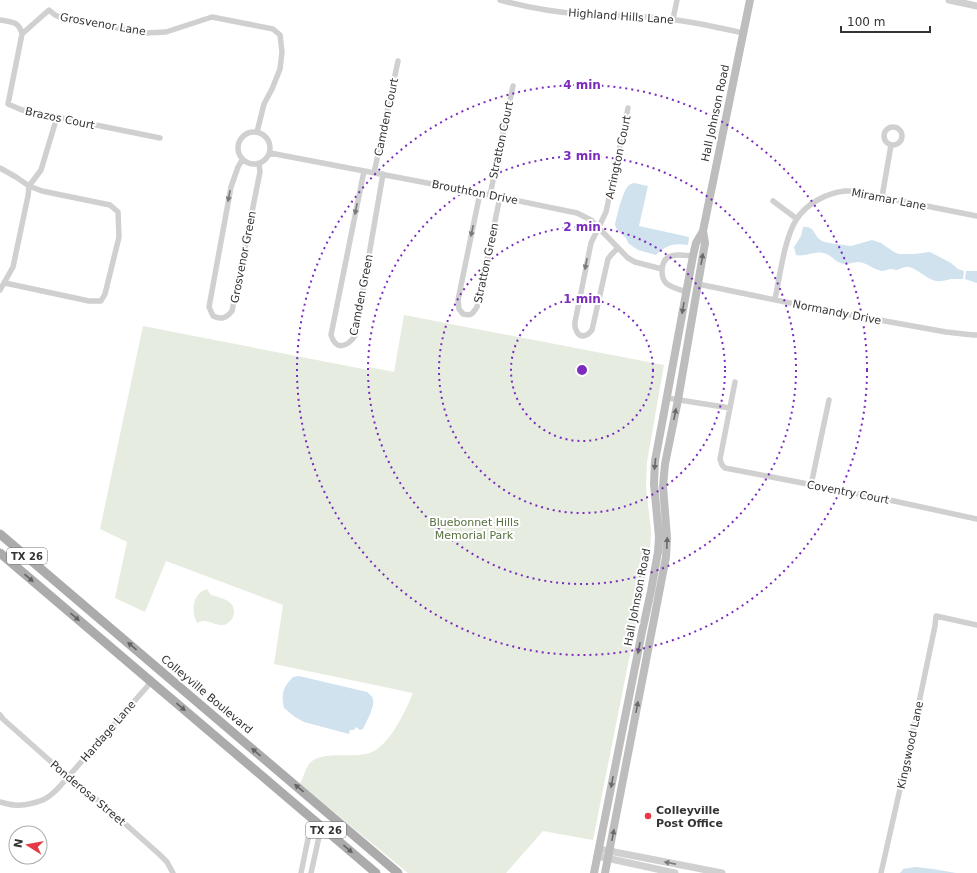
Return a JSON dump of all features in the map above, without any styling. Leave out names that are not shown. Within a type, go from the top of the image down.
[{"type":"main road","name":"Hall Johnson Road","points":[[605,873],[666,557],[667,538],[663,486],[705,243],[703,231],[750,0]]},
{"type":"main road","name":"Hall Johnson Road","points":[[594,873],[658,552],[659,537],[654,484],[656,461],[693,256],[696,242],[703,231]]},
{"type":"main road","name":"Colleyville Boulevard","points":[[0,534],[398,873]]},
{"type":"main road","name":"TX 26","points":[[0,553],[376,873]]},
{"type":"main road","points":[[46,592],[53,579]]},
{"type":"main road","points":[[318,824],[328,813]]},
{"type":"street","name":"Highland Hills Lane","points":[[500,0],[568,13],[673,19],[743,32]]},
{"type":"street","points":[[673,19],[676,0]]},
{"type":"street","points":[[949,0],[977,6]]},
{"type":"street","name":"Grosvenor Lane","points":[[22,34],[49,10],[62,18],[144,33],[166,32],[212,16],[273,29],[280,35],[282,52],[280,69],[264,104],[257,132]]},
{"type":"street","points":[[0,20],[17,24],[21,28],[22,34]]},
{"type":"street","name":"Brazos Court","points":[[22,34],[8,104],[22,110],[57,118],[160,138]]},
{"type":"street","name":"Camden Court","points":[[374,173],[398,61]]},
{"type":"street","name":"Stratton Court","points":[[490,195],[513,86]]},
{"type":"street","name":"Arrington Court","points":[[618,248],[608,259],[592,330],[587,335],[583,336],[578,334],[574,327],[574,322],[590,243],[606,212],[628,108]]},
{"type":"street","points":[[0,290],[13,267],[29,186],[41,170],[57,118]]},
{"type":"street","points":[[257,132],[265,136],[270,147],[270,153],[263,162],[251,165],[242,160],[238,153],[237,147],[242,136],[248,133],[257,132]]},
{"type":"street","points":[[882,197],[891,145]]},
{"type":"street","name":"Brouthton Drive","points":[[270,153],[577,213],[591,220],[628,258],[635,262],[662,269]]},
{"type":"street","name":"Grosvenor Green","points":[[242,160],[231,187],[209,306],[213,316],[217,318],[227,317],[232,311],[260,172],[258,164]]},
{"type":"street","points":[[0,168],[29,186],[110,205],[118,212],[119,237],[105,294],[101,301],[89,301],[5,283]]},
{"type":"street","name":"Camden Green","points":[[364,171],[331,334],[335,344],[339,345],[350,343],[355,336],[383,174]]},
{"type":"street","name":"Miramar Lane","points":[[775,299],[787,242],[797,219],[805,209],[815,202],[834,193],[856,191],[977,216]]},
{"type":"street","name":"Stratton Green","points":[[480,193],[458,300],[459,309],[463,314],[469,315],[473,313],[477,307],[500,197]]},
{"type":"street","points":[[773,201],[797,219]]},
{"type":"street","points":[[686,292],[666,284],[662,277],[662,269],[666,259],[671,256],[693,256]]},
{"type":"street","name":"Normandy Drive","points":[[698,284],[829,311],[946,332],[977,335]]},
{"type":"street","points":[[667,398],[730,408],[735,382]]},
{"type":"street","points":[[812,485],[829,400]]},
{"type":"street","name":"Coventry Court","points":[[730,408],[721,462],[725,468],[977,519]]},
{"type":"street","name":"Kingswood Lane","points":[[881,873],[912,736],[936,616],[977,625]]},
{"type":"street","name":"Hardage Lane","points":[[0,802],[23,805],[40,801],[48,797],[68,777],[152,681]]},
{"type":"street","name":"Ponderosa Street","points":[[0,715],[68,777],[104,805],[159,854],[167,862],[173,873]]},
{"type":"street","points":[[301,873],[309,834],[318,824]]},
{"type":"street","points":[[311,873],[319,837],[318,824]]},
{"type":"street","points":[[598,853],[701,871],[722,873]]},
{"type":"street","points":[[609,855],[675,873]]},
{"type":"street","points":[[304,859],[314,860]]},
{"type":"green space","name":"Bluebonnet Hills Memorial Park","points":[[404,315],[664,365],[647,462],[646,486],[651,530],[650,555],[593,840],[543,831],[506,873],[408,873],[300,784],[309,764],[315,759],[331,755],[367,754],[380,747],[397,725],[413,693],[274,664],[283,605],[166,561],[145,612],[115,598],[127,542],[100,529],[143,326],[368,370],[369,367],[394,372]]},
{"type":"green space","points":[[207,589],[211,595],[227,600],[232,605],[234,613],[232,619],[227,624],[220,625],[206,621],[197,623],[194,614],[194,603],[198,594]]},
{"type":"water","points":[[634,183],[648,186],[639,226],[689,237],[688,245],[678,244],[670,246],[663,249],[656,255],[638,250],[628,243],[626,238],[615,225],[624,193],[630,184]]},
{"type":"water","points":[[803,227],[812,229],[818,238],[829,243],[851,246],[872,240],[881,243],[899,254],[930,252],[964,271],[963,279],[935,281],[909,267],[904,267],[897,270],[891,269],[882,271],[859,262],[846,264],[841,263],[828,254],[823,253],[796,255],[794,247],[801,236]]},
{"type":"water","points":[[966,271],[977,271],[977,283],[965,279]]},
{"type":"water","points":[[299,676],[367,692],[372,697],[373,704],[363,729],[360,730],[356,727],[354,730],[350,730],[349,734],[304,722],[284,708],[283,695],[285,688],[293,677]]},
{"type":"water","points":[[915,867],[956,873],[900,873],[903,869]]},
{"type":"place","name":"Colleyville Post Office","points":[[648,816]]}]
